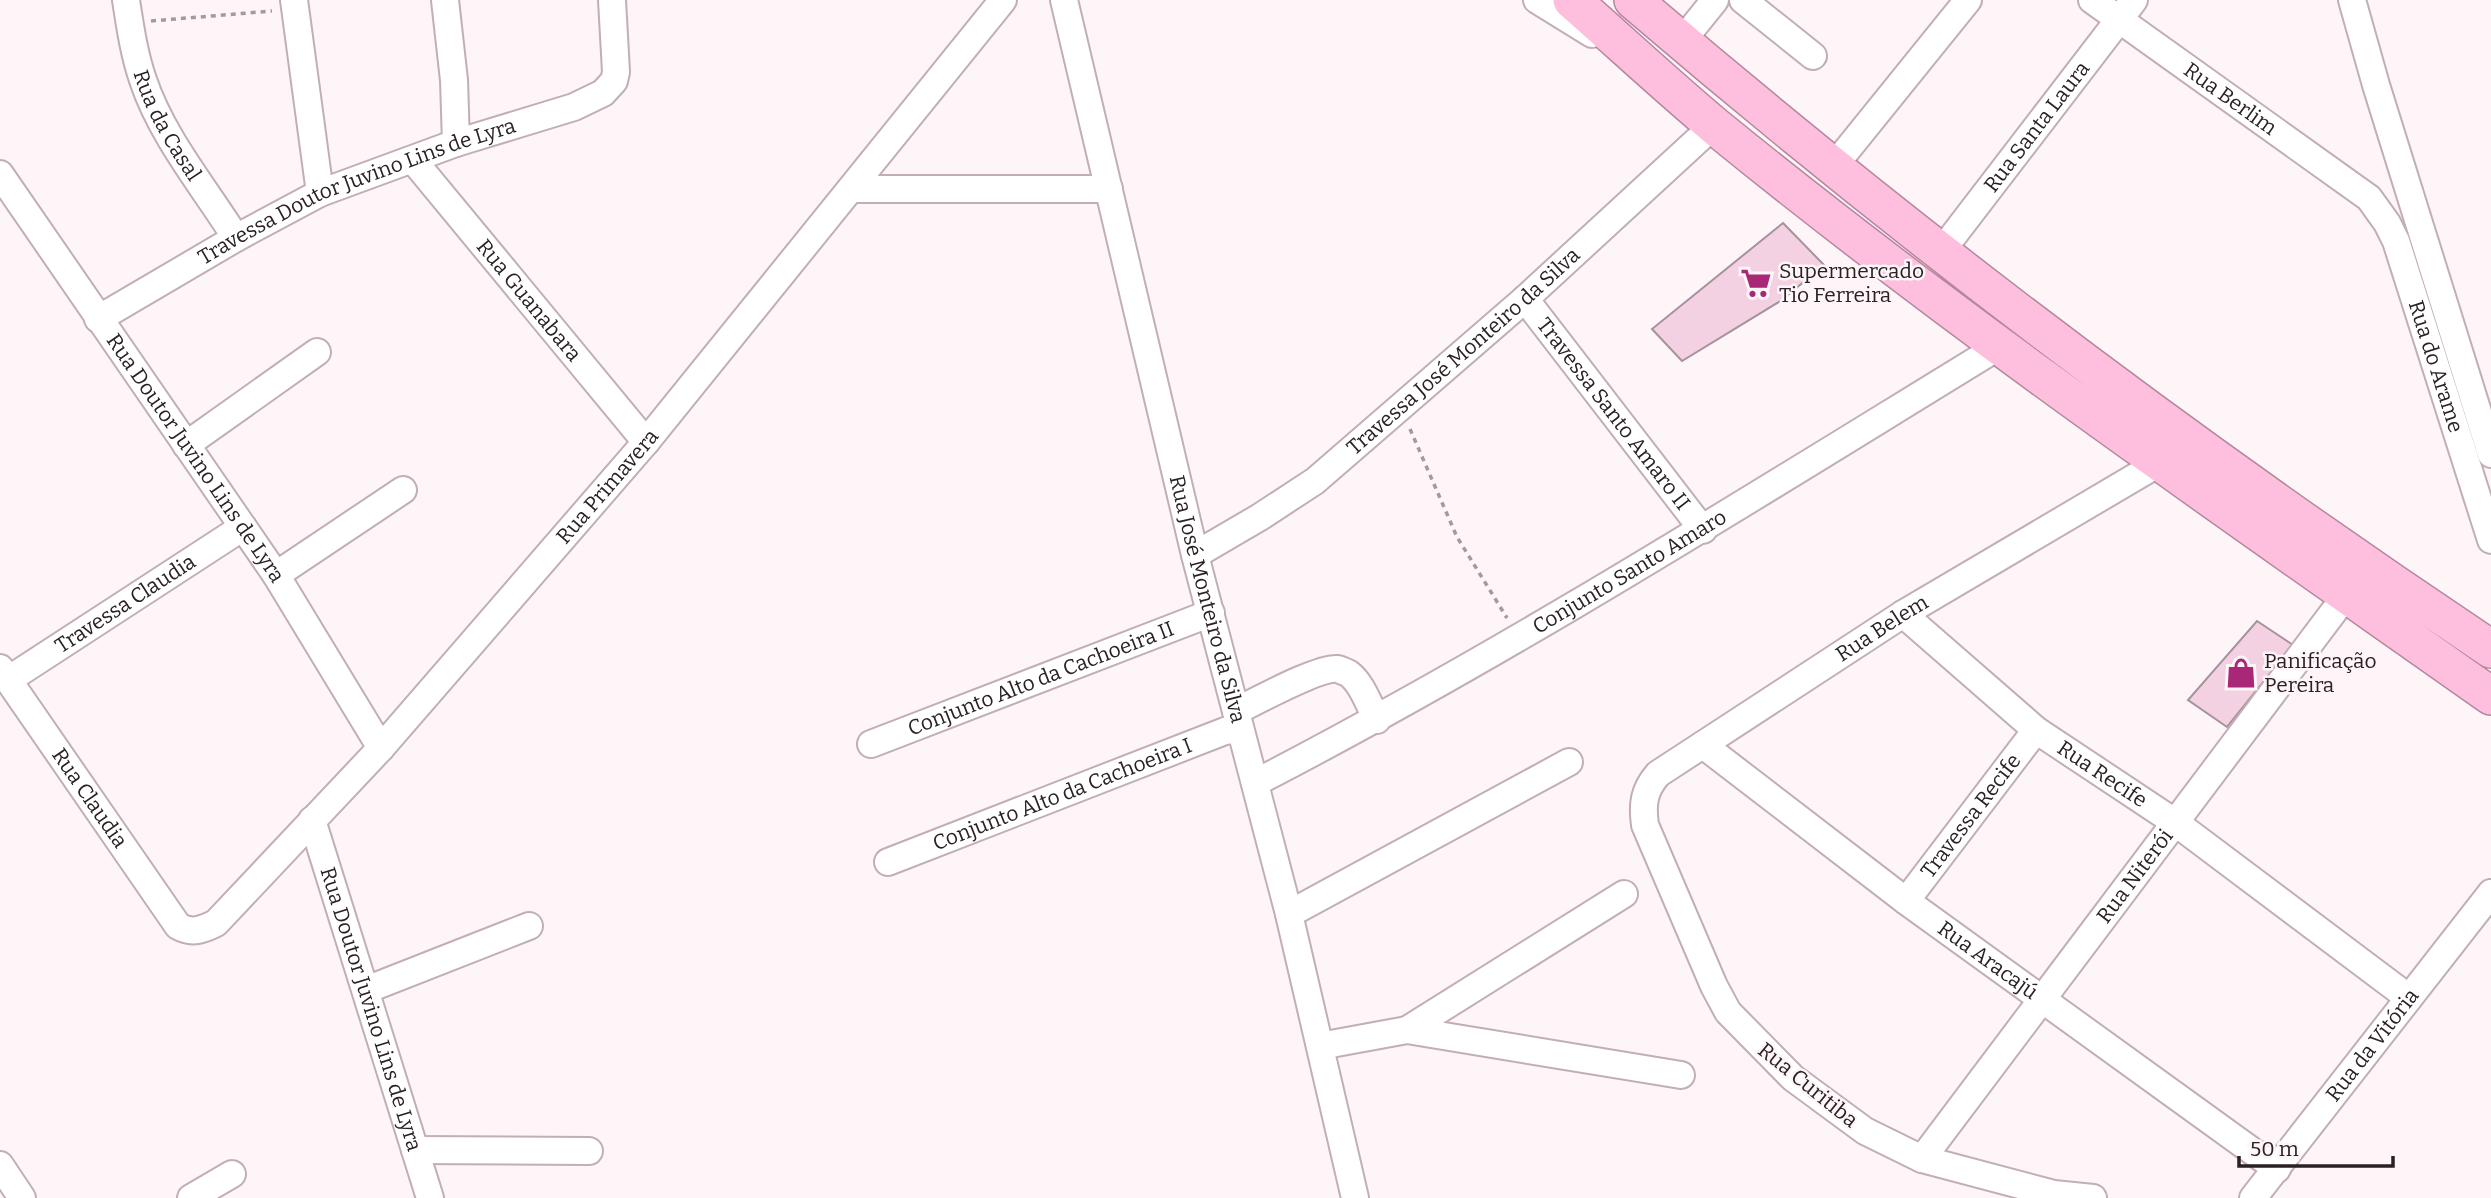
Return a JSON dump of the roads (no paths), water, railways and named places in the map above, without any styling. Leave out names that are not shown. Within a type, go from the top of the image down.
[{"type":"highway","points":[[1572,0],[1714,125],[1998,347],[2491,696]]},
{"type":"highway","points":[[1633,0],[1940,253],[2319,533],[2491,649]]},
{"type":"street","points":[[445,0],[454,79],[456,143]]},
{"type":"street","name":"Travessa Doutor Juvino Lins de Lyra","points":[[98,319],[236,238],[320,193],[456,143],[596,98],[614,81],[616,72],[612,0]]},
{"type":"street","name":"Rua Primavera","points":[[178,926],[194,931],[216,923],[380,748],[646,442],[1003,0]]},
{"type":"street","name":"Rua José Monteiro da Silva","points":[[1064,0],[1195,555],[1289,914],[1355,1198]]},
{"type":"street","points":[[1538,0],[1582,29],[1626,48]]},
{"type":"street","points":[[1682,41],[1715,0]]},
{"type":"street","points":[[1743,0],[1812,56]]},
{"type":"street","points":[[1834,166],[1968,0]]},
{"type":"street","name":"Rua Berlim","points":[[2092,0],[2127,10],[2369,198]]},
{"type":"street","points":[[2352,0],[2491,454]]},
{"type":"street","points":[[295,5],[320,193]]},
{"type":"street","name":"Rua Santa Laura","points":[[1940,253],[2127,10]]},
{"type":"street","name":"Rua da Casal","points":[[128,11],[142,78],[152,104],[165,129],[236,238]]},
{"type":"street","name":"Travessa José Monteiro da Silva","points":[[1195,555],[1315,481],[1525,299],[1714,125]]},
{"type":"street","name":"Rua Guanabara","points":[[413,160],[646,442]]},
{"type":"street","name":"Rua Doutor Juvino Lins de Lyra","points":[[0,174],[276,575],[380,748]]},
{"type":"street","points":[[851,189],[1109,189]]},
{"type":"street","name":"Rua do Arame","points":[[2369,198],[2396,241],[2491,540]]},
{"type":"street","name":"Travessa Santo Amaro II","points":[[1525,299],[1703,530]]},
{"type":"street","name":"Conjunto Santo Amaro","points":[[1255,783],[1377,720],[1703,530],[1998,347]]},
{"type":"street","points":[[186,445],[317,352]]},
{"type":"street","name":"Rua Belem","points":[[1645,825],[1643,810],[1648,786],[1658,774],[1903,614],[2159,463]]},
{"type":"street","points":[[276,575],[403,490]]},
{"type":"street","name":"Travessa Claudia","points":[[4,674],[243,527]]},
{"type":"street","name":"Rua Niterói","points":[[1922,1159],[2347,594]]},
{"type":"street","name":"Conjunto Alto da Cachoeira II","points":[[871,744],[1210,613]]},
{"type":"street","name":"Rua Recife","points":[[1903,614],[2036,730],[2176,823],[2409,998]]},
{"type":"street","name":"Conjunto Alto da Cachoeira I","points":[[888,862],[1225,731],[1238,720],[1307,678],[1339,668],[1350,674],[1360,687],[1377,720]]},
{"type":"street","name":"Rua Claudia","points":[[4,674],[178,926]]},
{"type":"street","name":"Travessa Recife","points":[[1906,901],[2036,730]]},
{"type":"street","name":"Rua Aracajú","points":[[1703,744],[1906,901],[2277,1169]]},
{"type":"street","points":[[1289,914],[1569,762]]},
{"type":"street","name":"Rua Doutor Juvino Lins de Lyra","points":[[312,820],[430,1198]]},
{"type":"street","name":"Rua Curitiba","points":[[1645,825],[1714,986],[1728,1012],[1793,1079],[1864,1131],[1922,1159],[2053,1196],[2094,1198]]},
{"type":"street","name":"Rua da Vitória","points":[[2253,1198],[2491,892]]},
{"type":"street","points":[[1407,1030],[1624,894]]},
{"type":"street","points":[[366,990],[529,926]]},
{"type":"street","points":[[1320,1046],[1407,1030],[1681,1075]]},
{"type":"street","points":[[415,1150],[589,1151]]},
{"type":"street","points":[[0,1165],[22,1198]]},
{"type":"street","points":[[191,1198],[232,1174]]},
{"type":"place","name":"Supermercado Tio Ferreira","points":[[1756,283]]},
{"type":"place","name":"Panificação Pereira","points":[[2241,673]]}]
